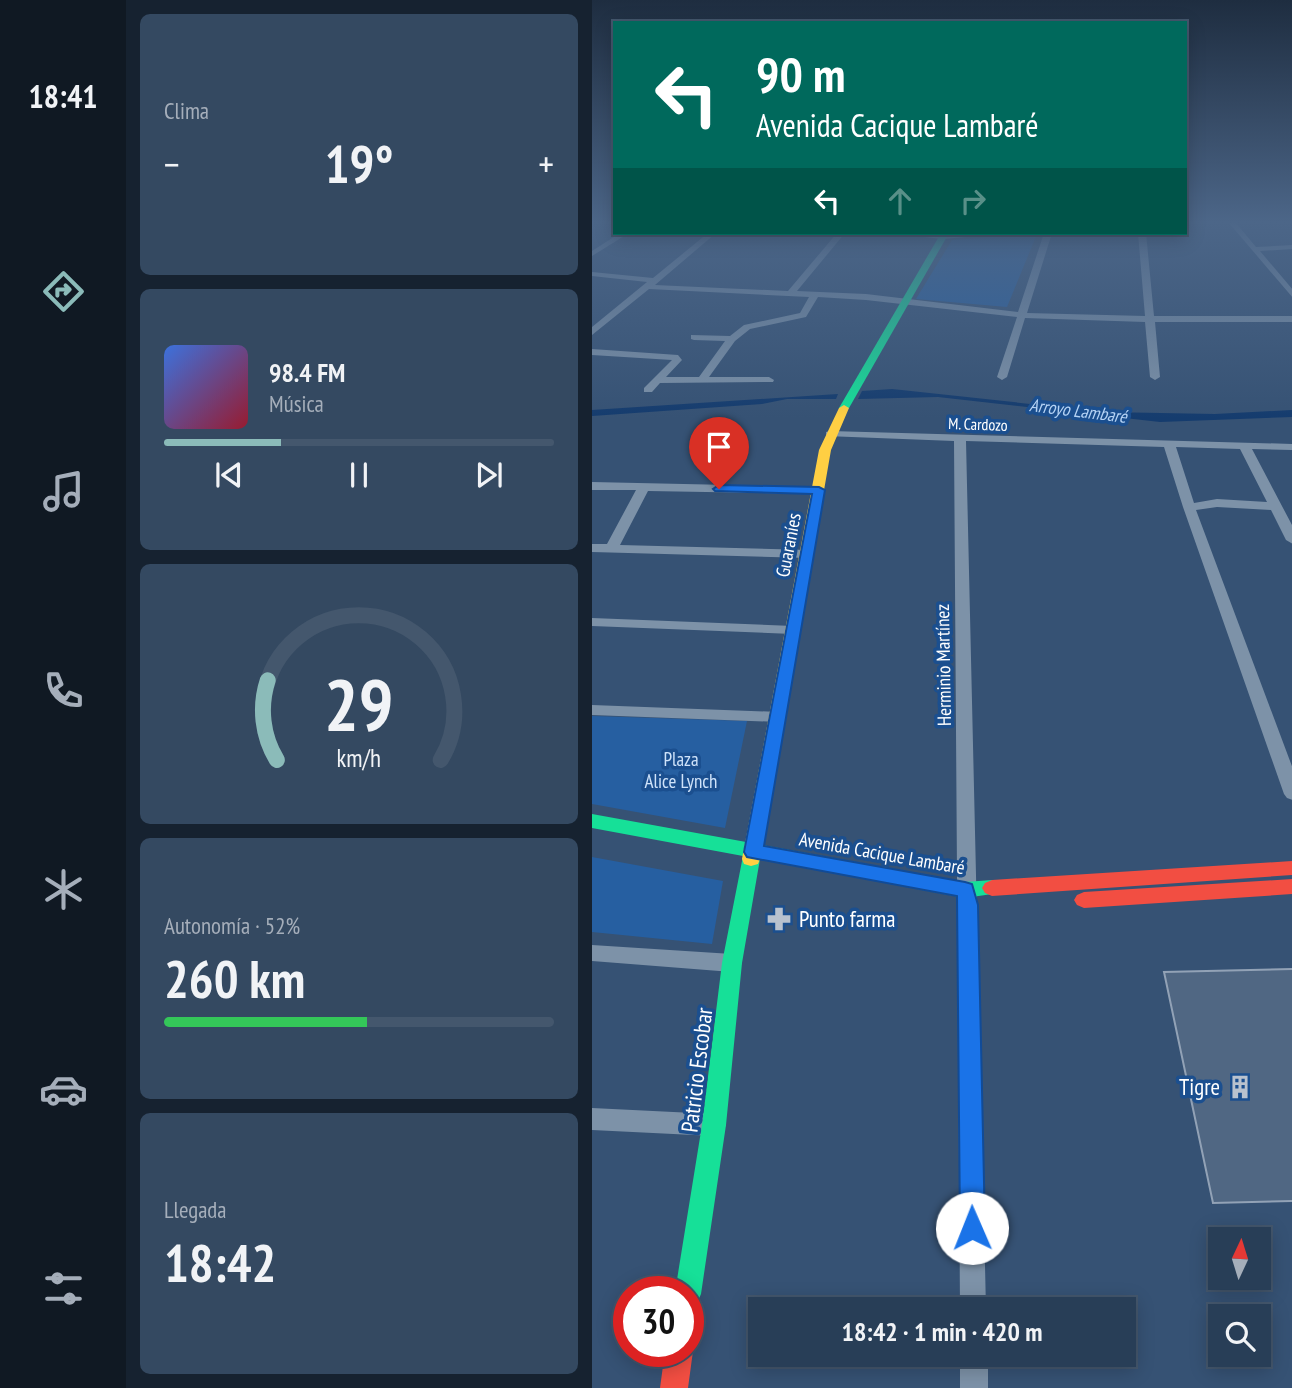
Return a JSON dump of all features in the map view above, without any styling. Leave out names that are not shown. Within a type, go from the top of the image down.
[{"type":"street","points":[[592,332],[644,288]]},
{"type":"street","points":[[725,288],[815,293],[1022,315],[1086,319],[1293,319]]},
{"type":"street","points":[[792,292],[796,288]]},
{"type":"street","name":"Guaraníes","points":[[757,865],[793,630],[825,450],[830,434],[856,385],[912,288]]},
{"type":"street","points":[[1002,377],[1031,288]]},
{"type":"street","points":[[1146,288],[1155,377]]},
{"type":"street","points":[[702,380],[732,339],[754,324],[803,315],[815,293]]},
{"type":"street","points":[[694,337],[732,339]]},
{"type":"street","points":[[592,352],[675,357],[677,359],[648,390]]},
{"type":"street","points":[[657,380],[769,380]]},
{"type":"street","name":"M. Cardozo","points":[[830,434],[1293,447]]},
{"type":"street","name":"Herminio Martínez","points":[[960,439],[975,900],[973,1297]]},
{"type":"street","points":[[1169,444],[1189,507],[1293,794]]},
{"type":"street","points":[[1244,445],[1293,540]]},
{"type":"street","points":[[592,486],[819,490]]},
{"type":"street","points":[[611,549],[644,487]]},
{"type":"street","points":[[1189,507],[1228,503],[1274,506]]},
{"type":"street","points":[[592,548],[808,554]]},
{"type":"street","points":[[592,622],[793,630]]},
{"type":"street","points":[[592,710],[779,717]]},
{"type":"street","name":"Avenida Cacique Lambaré","points":[[592,821],[757,865],[975,900],[1293,867]]},
{"type":"street","points":[[592,837],[712,860]]},
{"type":"street","name":"Avenida Cacique Lambaré","points":[[757,865],[975,900]]},
{"type":"street","name":"Patricio Escobar","points":[[691,1276],[714,1125],[732,963],[757,865]]},
{"type":"street","points":[[1072,900],[1293,886]]},
{"type":"street","points":[[592,953],[732,963]]},
{"type":"street","points":[[592,1119],[714,1125]]},
{"type":"street","points":[[674,1388],[677,1367]]},
{"type":"street","points":[[974,1367],[974,1388]]},
{"type":"green space","points":[[923,288],[1015,288],[1007,307],[916,299]]},
{"type":"green space","name":"Plaza Alice Lynch","points":[[592,716],[747,721],[725,828],[592,804]]},
{"type":"green space","points":[[592,857],[723,881],[712,944],[592,932]]},
{"type":"water","name":"Arroyo Lambaré","points":[[892,389],[1105,412],[1215,414],[1292,410],[1292,417],[1160,422],[938,397],[858,399],[862,391]]},
{"type":"water","points":[[838,394],[836,399],[787,399],[762,404],[592,416],[592,410]]},
{"type":"building","name":"Tigre","points":[[1293,969],[1293,1201],[1213,1203],[1164,972]]},
{"type":"traffic: fast","points":[[844,408],[913,288]]},
{"type":"traffic: fast","points":[[592,821],[965,890],[992,888]]},
{"type":"traffic: fast","points":[[691,1276],[714,1125],[732,963],[751,859]]},
{"type":"traffic: slow","points":[[751,859],[825,450],[844,408]]},
{"type":"traffic: jam","points":[[992,888],[1293,868]]},
{"type":"traffic: jam","points":[[1084,900],[1293,886]]},
{"type":"traffic: jam","points":[[674,1388],[677,1367]]},
{"type":"place","name":"Punto farma","points":[[779,919]]},
{"type":"place","name":"Tigre","points":[[1240,1087]]},
{"type":"route","points":[[719,489],[819,490],[754,852],[965,890],[968,905],[972,1228]]}]
